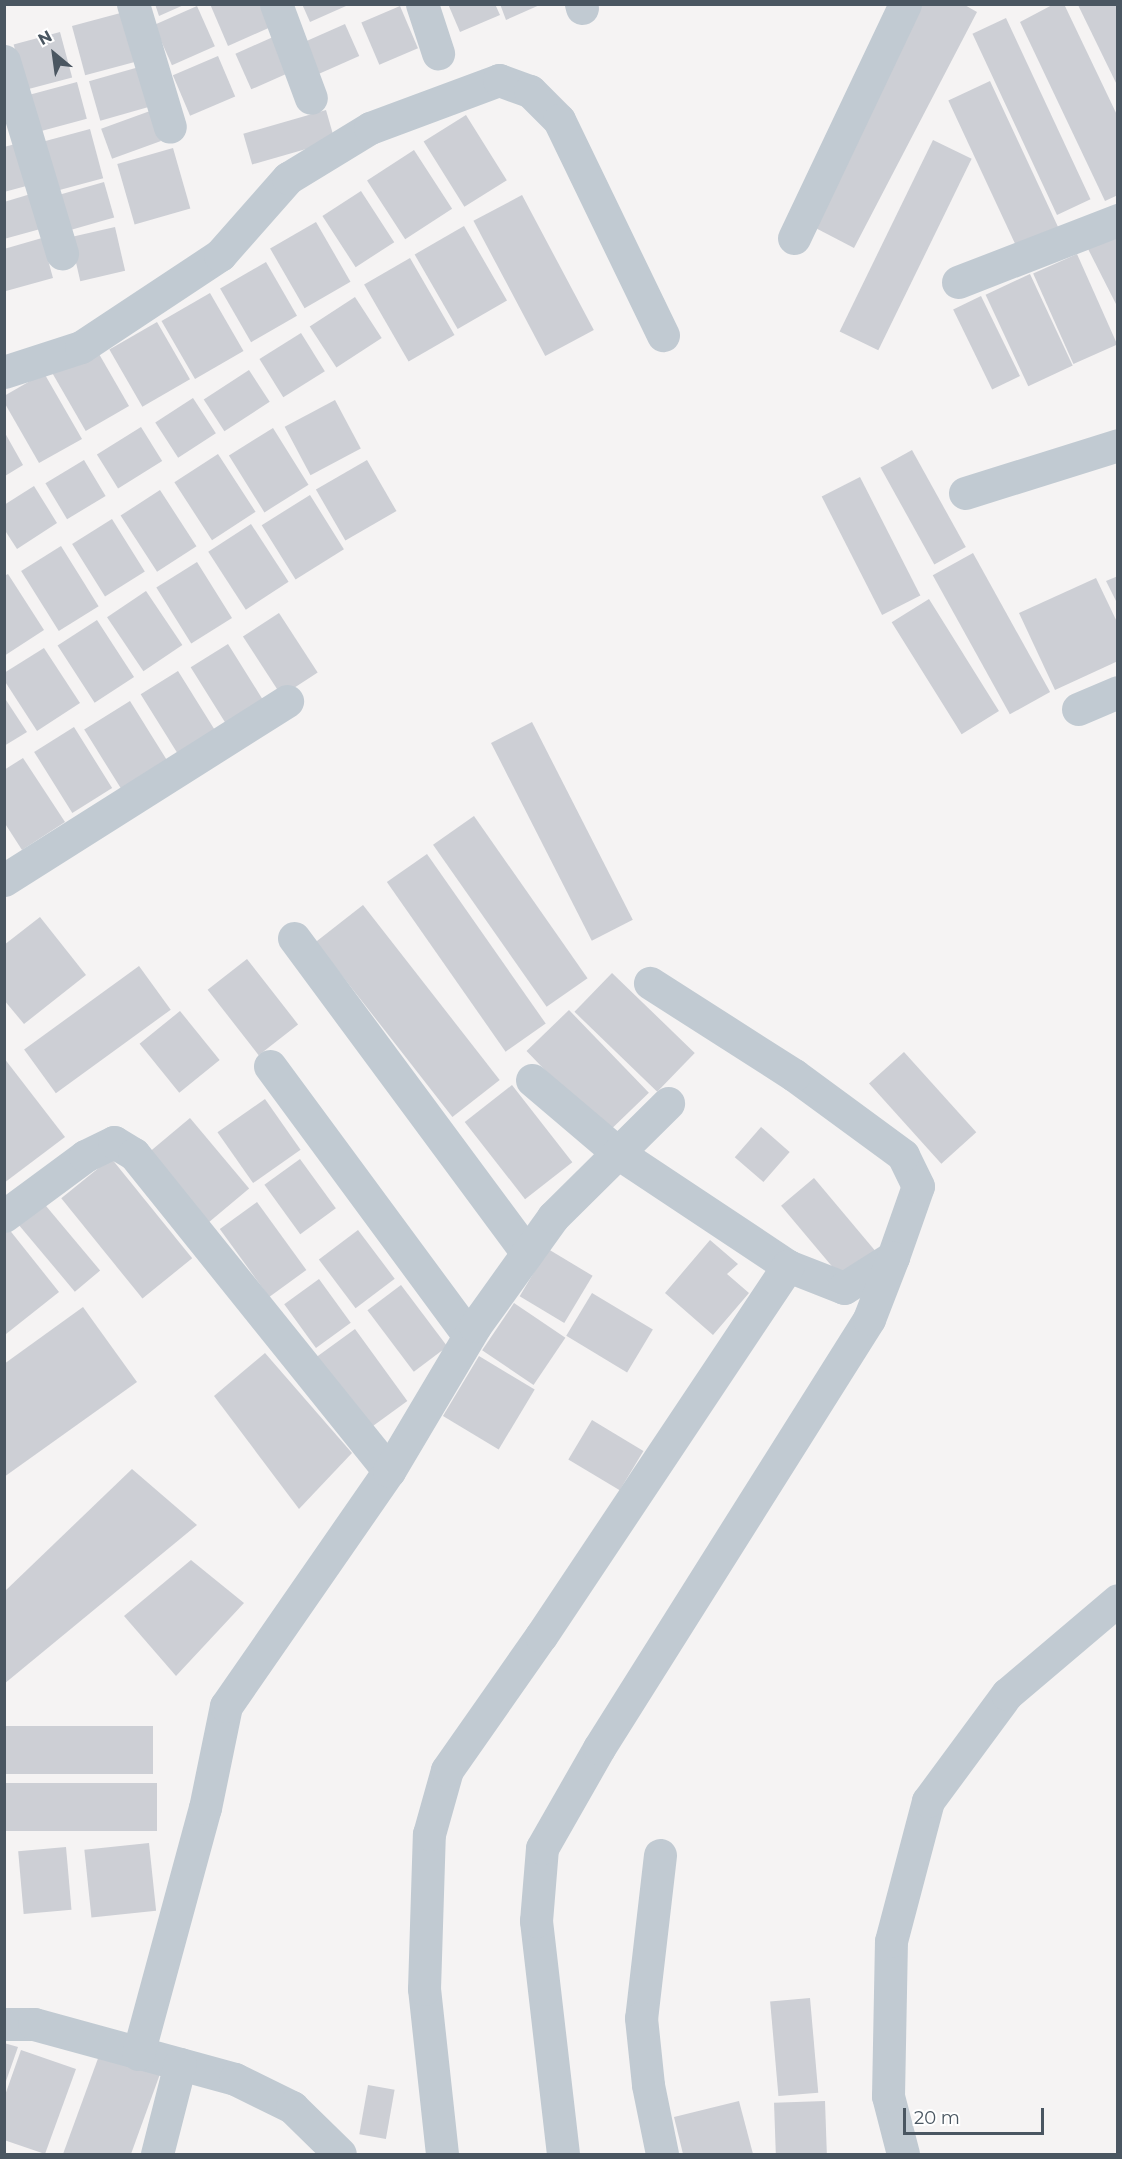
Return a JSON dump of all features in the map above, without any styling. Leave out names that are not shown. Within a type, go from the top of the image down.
[{"type":"street","points":[[133,4],[170,127]]},
{"type":"street","points":[[276,4],[311,98]]},
{"type":"street","points":[[422,4],[438,53]]},
{"type":"street","points":[[794,238],[905,4]]},
{"type":"street","points":[[4,61],[62,253]]},
{"type":"street","points":[[4,372],[81,347],[220,255],[288,178],[370,128],[499,80],[530,91],[559,120],[663,335]]},
{"type":"street","points":[[958,282],[1118,220]]},
{"type":"street","points":[[965,493],[1118,445]]},
{"type":"street","points":[[1078,709],[1118,692]]},
{"type":"street","points":[[4,880],[287,701]]},
{"type":"street","points":[[294,938],[527,1253]]},
{"type":"street","points":[[562,2154],[536,1921],[542,1848],[599,1748],[869,1319],[918,1186],[903,1155],[794,1075],[650,983]]},
{"type":"street","points":[[270,1066],[469,1336]]},
{"type":"street","points":[[532,1080],[618,1153],[788,1266],[844,1288],[893,1257]]},
{"type":"street","points":[[138,2054],[205,1808],[226,1706],[389,1471],[469,1336],[553,1217],[669,1103]]},
{"type":"street","points":[[4,1216],[85,1156],[114,1142],[134,1154],[389,1471]]},
{"type":"street","points":[[441,2154],[424,1989],[429,1834],[447,1770],[541,1636],[788,1266]]},
{"type":"street","points":[[903,2154],[888,2096],[891,1941],[928,1801],[1007,1694],[1118,1600]]},
{"type":"street","points":[[660,1855],[641,2018],[648,2085],[662,2154]]},
{"type":"street","points":[[4,2024],[34,2024],[235,2079],[292,2107],[339,2154]]},
{"type":"street","points":[[157,2154],[180,2064]]},
{"type":"building","points":[[155,4],[186,4],[159,16]]},
{"type":"building","points":[[210,4],[264,4],[273,26],[228,46]]},
{"type":"building","points":[[302,4],[345,4],[346,6],[310,22]]},
{"type":"building","points":[[448,4],[495,4],[500,15],[460,32]]},
{"type":"building","points":[[500,4],[542,4],[506,20]]},
{"type":"building","points":[[919,4],[963,4],[977,12],[854,248],[806,223]]},
{"type":"building","points":[[1054,4],[1064,4],[1118,117],[1118,195],[1105,201],[1020,22]]},
{"type":"building","points":[[1078,5],[1118,5],[1118,87]]},
{"type":"building","points":[[197,6],[215,46],[172,65],[154,25]]},
{"type":"building","points":[[400,6],[418,48],[379,65],[361,22]]},
{"type":"building","points":[[128,11],[141,60],[85,75],[72,26]]},
{"type":"building","points":[[1006,18],[1091,199],[1057,215],[972,34]]},
{"type":"building","points":[[345,24],[359,56],[316,75],[302,43]]},
{"type":"building","points":[[60,32],[72,77],[26,90],[14,44]]},
{"type":"building","points":[[282,33],[298,69],[251,89],[235,54]]},
{"type":"building","points":[[218,56],[235,97],[190,116],[173,75]]},
{"type":"building","points":[[139,67],[150,106],[100,121],[89,81]]},
{"type":"building","points":[[990,81],[1059,229],[1017,248],[948,100]]},
{"type":"building","points":[[77,82],[87,119],[40,131],[30,95]]},
{"type":"building","points":[[326,110],[335,141],[252,164],[243,134]]},
{"type":"building","points":[[150,111],[161,141],[112,159],[101,129]]},
{"type":"building","points":[[466,115],[507,180],[464,207],[424,141]]},
{"type":"building","points":[[90,129],[103,178],[57,191],[44,141]]},
{"type":"building","points":[[933,140],[972,159],[878,350],[840,331]]},
{"type":"building","points":[[19,143],[30,185],[4,192],[4,147]]},
{"type":"building","points":[[173,148],[190,209],[135,225],[117,164]]},
{"type":"building","points":[[414,150],[452,209],[405,239],[367,180]]},
{"type":"building","points":[[104,182],[114,218],[66,231],[56,196]]},
{"type":"building","points":[[361,191],[394,242],[356,267],[322,216]]},
{"type":"building","points":[[34,193],[44,228],[4,239],[4,202]]},
{"type":"building","points":[[522,195],[594,330],[545,356],[473,221]]},
{"type":"building","points":[[316,222],[350,282],[305,308],[270,249]]},
{"type":"building","points":[[1118,224],[1118,308],[1084,241]]},
{"type":"building","points":[[464,226],[507,300],[458,329],[415,254]]},
{"type":"building","points":[[115,227],[125,271],[80,281],[70,237]]},
{"type":"building","points":[[42,238],[53,278],[6,291],[4,249]]},
{"type":"building","points":[[1077,254],[1117,344],[1073,364],[1033,274]]},
{"type":"building","points":[[410,258],[454,335],[409,362],[364,284]]},
{"type":"building","points":[[266,262],[297,316],[251,342],[220,288]]},
{"type":"building","points":[[1030,274],[1073,366],[1028,386],[986,295]]},
{"type":"building","points":[[210,293],[244,351],[195,379],[162,321]]},
{"type":"building","points":[[981,296],[1020,376],[992,390],[953,310]]},
{"type":"building","points":[[355,297],[382,338],[336,368],[310,326]]},
{"type":"building","points":[[157,322],[190,379],[142,407],[109,350]]},
{"type":"building","points":[[301,333],[325,371],[283,397],[259,359]]},
{"type":"building","points":[[95,347],[129,406],[86,431],[52,372]]},
{"type":"building","points":[[249,370],[270,402],[224,431],[204,399]]},
{"type":"building","points":[[44,373],[82,439],[39,463],[4,402],[4,396]]},
{"type":"building","points":[[193,398],[216,433],[178,458],[155,423]]},
{"type":"building","points":[[335,400],[361,449],[310,475],[285,427]]},
{"type":"building","points":[[141,427],[162,461],[118,488],[97,455]]},
{"type":"building","points":[[273,428],[309,485],[264,512],[229,456]]},
{"type":"building","points":[[5,433],[23,465],[5,476]]},
{"type":"building","points":[[912,450],[966,547],[934,565],[881,467]]},
{"type":"building","points":[[218,454],[256,512],[212,540],[174,482]]},
{"type":"building","points":[[84,460],[106,496],[67,519],[45,483]]},
{"type":"building","points":[[367,460],[396,511],[345,541],[316,489]]},
{"type":"building","points":[[860,477],[920,596],[882,615],[822,497]]},
{"type":"building","points":[[34,486],[57,523],[17,549],[4,529],[4,505]]},
{"type":"building","points":[[160,490],[196,546],[157,572],[121,516]]},
{"type":"building","points":[[310,495],[344,549],[296,579],[262,525]]},
{"type":"building","points":[[112,519],[145,572],[105,596],[72,544]]},
{"type":"building","points":[[251,524],[289,582],[246,610],[208,552]]},
{"type":"building","points":[[61,546],[99,606],[59,631],[21,571]]},
{"type":"building","points":[[973,553],[1050,692],[1010,714],[933,575]]},
{"type":"building","points":[[197,562],[232,618],[191,643],[156,587]]},
{"type":"building","points":[[8,574],[44,630],[4,656],[4,576]]},
{"type":"building","points":[[1118,576],[1118,605],[1106,581]]},
{"type":"building","points":[[1096,578],[1118,624],[1118,661],[1055,690],[1019,613]]},
{"type":"building","points":[[146,591],[182,645],[143,671],[107,617]]},
{"type":"building","points":[[929,599],[999,711],[962,734],[892,622]]},
{"type":"building","points":[[279,613],[318,673],[282,696],[243,636]]},
{"type":"building","points":[[97,620],[134,677],[95,703],[58,646]]},
{"type":"building","points":[[228,644],[263,700],[226,723],[191,667]]},
{"type":"building","points":[[44,648],[80,703],[37,731],[4,680],[4,673]]},
{"type":"building","points":[[178,671],[217,733],[179,756],[141,694]]},
{"type":"building","points":[[4,697],[27,732],[4,746]]},
{"type":"building","points":[[130,701],[169,763],[123,792],[84,730]]},
{"type":"building","points":[[532,722],[633,920],[592,941],[491,743]]},
{"type":"building","points":[[74,727],[112,788],[72,813],[34,752]]},
{"type":"building","points":[[23,758],[65,822],[22,850],[4,822],[4,770]]},
{"type":"building","points":[[474,816],[588,978],[547,1007],[433,845]]},
{"type":"building","points":[[427,854],[546,1024],[506,1052],[387,882]]},
{"type":"building","points":[[363,905],[500,1080],[452,1117],[316,942]]},
{"type":"building","points":[[40,917],[86,975],[24,1024],[4,1000],[4,945]]},
{"type":"building","points":[[247,959],[298,1024],[259,1055],[208,990]]},
{"type":"building","points":[[139,966],[171,1010],[56,1093],[24,1049]]},
{"type":"building","points":[[612,973],[695,1053],[657,1092],[574,1012]]},
{"type":"building","points":[[569,1010],[649,1093],[606,1134],[527,1051]]},
{"type":"building","points":[[180,1011],[220,1060],[179,1093],[140,1044]]},
{"type":"building","points":[[904,1052],[976,1132],[941,1164],[869,1083]]},
{"type":"building","points":[[4,1058],[65,1137],[4,1183]]},
{"type":"building","points":[[512,1085],[572,1162],[525,1199],[465,1122]]},
{"type":"building","points":[[265,1099],[301,1150],[253,1183],[217,1132]]},
{"type":"building","points":[[190,1118],[249,1188],[209,1223],[149,1152]]},
{"type":"building","points":[[761,1127],[790,1152],[763,1182],[735,1157]]},
{"type":"building","points":[[111,1158],[192,1258],[142,1299],[61,1198]]},
{"type":"building","points":[[300,1159],[336,1208],[300,1234],[264,1185]]},
{"type":"building","points":[[814,1178],[878,1254],[845,1281],[781,1206]]},
{"type":"building","points":[[41,1200],[100,1270],[75,1292],[16,1221]]},
{"type":"building","points":[[257,1202],[306,1270],[269,1297],[220,1229]]},
{"type":"building","points":[[8,1228],[59,1292],[6,1334],[4,1231]]},
{"type":"building","points":[[358,1230],[395,1279],[356,1308],[319,1259]]},
{"type":"building","points":[[710,1240],[738,1264],[727,1274],[749,1293],[713,1335],[665,1293]]},
{"type":"building","points":[[548,1249],[593,1276],[564,1323],[520,1296]]},
{"type":"building","points":[[319,1279],[351,1323],[316,1348],[284,1304]]},
{"type":"building","points":[[401,1285],[447,1346],[414,1372],[367,1310]]},
{"type":"building","points":[[592,1293],[653,1330],[627,1372],[566,1336]]},
{"type":"building","points":[[514,1303],[565,1338],[534,1385],[482,1350]]},
{"type":"building","points":[[83,1307],[137,1382],[4,1477],[4,1364]]},
{"type":"building","points":[[355,1329],[407,1401],[364,1433],[311,1361]]},
{"type":"building","points":[[265,1353],[352,1453],[299,1509],[214,1396]]},
{"type":"building","points":[[479,1356],[535,1389],[499,1449],[443,1416]]},
{"type":"building","points":[[592,1420],[643,1451],[620,1490],[568,1459]]},
{"type":"building","points":[[132,1469],[197,1525],[4,1684],[4,1592]]},
{"type":"building","points":[[191,1560],[244,1603],[176,1676],[124,1616]]},
{"type":"building","points":[[4,1726],[153,1726],[153,1774],[4,1774]]},
{"type":"building","points":[[4,1783],[157,1783],[157,1831],[4,1831]]},
{"type":"building","points":[[149,1843],[156,1911],[91,1917],[84,1850]]},
{"type":"building","points":[[66,1847],[71,1910],[24,1914],[18,1851]]},
{"type":"building","points":[[810,1998],[818,2093],[778,2096],[770,2001]]},
{"type":"building","points":[[4,2043],[18,2047],[5,2084],[4,2084]]},
{"type":"building","points":[[21,2050],[76,2069],[45,2154],[4,2140],[4,2098]]},
{"type":"building","points":[[100,2053],[160,2074],[131,2154],[63,2154]]},
{"type":"building","points":[[368,2085],[395,2090],[386,2139],[359,2134]]},
{"type":"building","points":[[739,2101],[753,2154],[683,2154],[674,2117]]},
{"type":"building","points":[[825,2101],[827,2154],[776,2154],[774,2103]]}]
